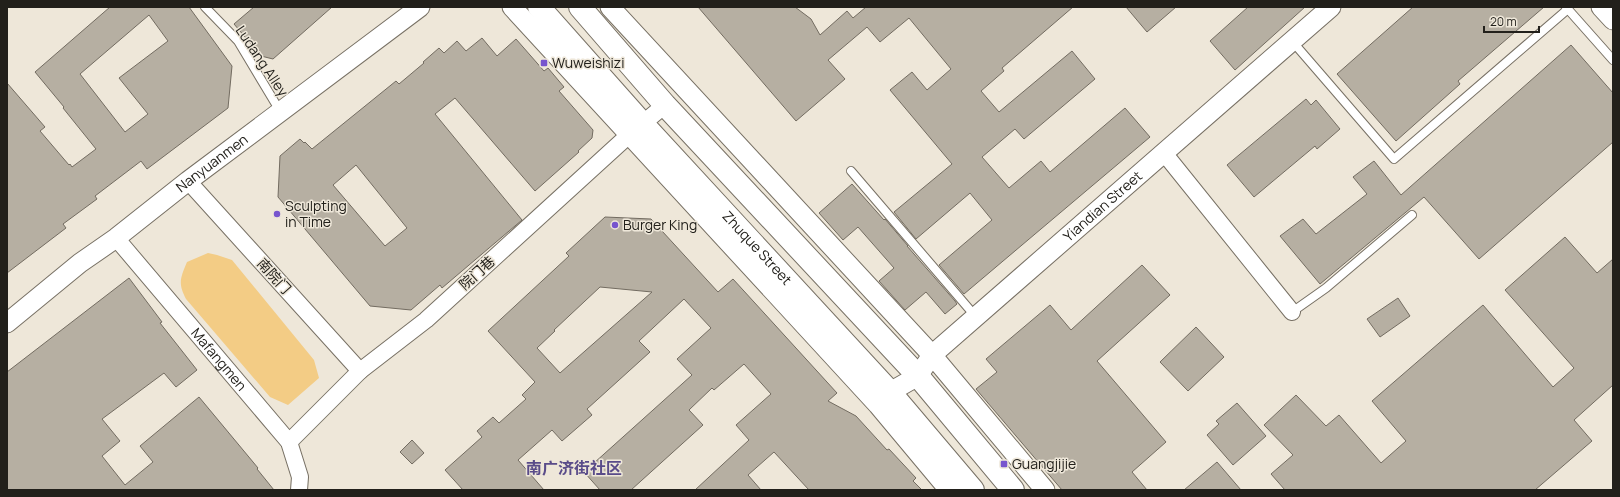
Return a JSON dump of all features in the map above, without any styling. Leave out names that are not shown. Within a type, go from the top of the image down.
[{"type":"main road","name":"Zhuque Street","points":[[538,7],[636,128],[884,399],[973,490]]},
{"type":"main road","points":[[580,7],[665,105],[918,376],[1013,490]]},
{"type":"street","name":"Nanyuanmen","points":[[7,323],[80,263],[116,238],[188,181],[420,7]]},
{"type":"street","points":[[512,7],[636,128]]},
{"type":"street","points":[[610,7],[932,355],[1045,490]]},
{"type":"street","name":"Yiandian Street","points":[[884,399],[918,376],[932,355],[1331,7]]},
{"type":"street","points":[[1602,7],[1613,20]]},
{"type":"street","name":"院门巷","points":[[289,442],[360,372],[426,320],[636,128],[665,105]]},
{"type":"street","points":[[1164,153],[1292,312]]},
{"type":"street","name":"南院门","points":[[188,181],[360,372]]},
{"type":"street","name":"Mafangmen","points":[[116,238],[289,442],[300,477],[299,490]]},
{"type":"street","points":[[884,399],[948,490]]},
{"type":"lane","name":"Ludang Alley","points":[[205,7],[238,41],[281,112]]},
{"type":"lane","points":[[1292,41],[1394,159],[1567,8],[1613,60]]},
{"type":"lane","points":[[851,171],[976,317]]},
{"type":"lane","points":[[1292,312],[1326,288],[1412,215]]},
{"type":"shaded area","points":[[208,253],[232,260],[314,360],[319,378],[288,405],[270,397],[186,299],[181,281],[187,262]]},
{"type":"building","points":[[110,7],[189,7],[232,66],[228,108],[147,169],[141,161],[95,196],[97,199],[63,224],[66,228],[7,273],[7,83],[45,127],[40,131],[69,165],[70,164],[72,167],[96,149],[35,72]],"holes":[[[149,15],[168,41],[119,78],[148,114],[125,132],[80,74]]]},
{"type":"building","points":[[254,7],[332,7],[273,59],[261,56],[234,24]]},
{"type":"building","points":[[698,7],[795,7],[811,19],[820,35],[847,11],[853,18],[866,7],[1073,7],[1002,68],[1004,71],[981,91],[999,112],[1072,51],[1095,79],[1024,139],[1015,129],[982,157],[1009,188],[1041,161],[1050,172],[1125,108],[1150,137],[964,294],[939,265],[992,220],[970,193],[916,239],[894,212],[952,164],[890,90],[912,72],[927,90],[951,69],[909,18],[880,42],[867,27],[828,60],[845,79],[796,121]]},
{"type":"building","points":[[1126,7],[1176,7],[1147,32]]},
{"type":"building","points":[[1248,7],[1305,7],[1235,70],[1210,41]]},
{"type":"building","points":[[1413,7],[1544,7],[1458,81],[1460,84],[1396,141],[1337,74]]},
{"type":"building","points":[[482,38],[497,56],[516,39],[544,71],[548,68],[564,87],[559,91],[593,130],[592,138],[578,151],[579,152],[535,191],[455,98],[435,114],[522,220],[442,288],[440,285],[411,310],[370,306],[278,197],[280,156],[300,139],[312,149],[396,81],[399,84],[439,48],[444,53],[457,41],[466,51]],"holes":[[[356,165],[407,228],[385,246],[333,185]]]},
{"type":"building","points":[[1571,45],[1613,93],[1613,142],[1479,259],[1424,197],[1320,284],[1280,236],[1303,219],[1316,234],[1367,194],[1353,177],[1374,161],[1401,195]]},
{"type":"building","points":[[1306,99],[1311,105],[1316,100],[1340,129],[1317,149],[1315,146],[1254,197],[1227,165]]},
{"type":"building","points":[[852,184],[884,220],[885,219],[955,301],[957,304],[945,314],[926,292],[905,310],[879,281],[894,268],[858,227],[843,240],[819,213]]},
{"type":"building","points":[[605,217],[651,219],[718,292],[733,279],[837,393],[828,401],[856,416],[887,450],[889,449],[916,478],[913,481],[922,490],[809,490],[774,452],[748,475],[761,490],[695,490],[749,440],[736,425],[771,394],[744,364],[714,390],[712,388],[689,410],[703,425],[631,490],[600,490],[584,472],[692,375],[677,359],[711,328],[684,299],[639,341],[650,352],[587,409],[592,415],[562,441],[552,430],[518,460],[544,490],[463,490],[445,470],[482,437],[477,431],[493,417],[499,423],[526,399],[522,395],[535,382],[488,331],[569,256],[566,253]],"holes":[[[600,287],[652,292],[560,373],[537,348]]]},
{"type":"building","points":[[1565,237],[1597,273],[1613,259],[1613,385],[1574,420],[1592,441],[1535,490],[1285,490],[1271,474],[1293,455],[1264,425],[1296,395],[1326,426],[1339,415],[1381,463],[1406,441],[1372,401],[1483,305],[1553,387],[1574,368],[1505,290]]},
{"type":"building","points":[[1142,265],[1170,295],[1097,361],[1166,442],[1132,472],[1147,490],[1062,490],[976,389],[997,372],[986,359],[1050,305],[1071,330]]},
{"type":"building","points":[[129,278],[162,322],[160,323],[197,370],[176,387],[164,373],[102,419],[120,441],[102,456],[125,485],[153,462],[140,446],[199,397],[258,468],[257,469],[274,490],[7,490],[7,372]]},
{"type":"building","points":[[1398,298],[1410,316],[1380,337],[1367,319]]},
{"type":"building","points":[[1196,327],[1224,357],[1188,391],[1160,362]]},
{"type":"building","points":[[1237,403],[1266,436],[1233,465],[1207,435],[1219,424],[1216,421]]},
{"type":"building","points":[[412,440],[424,453],[412,464],[400,452]]},
{"type":"building","points":[[1217,462],[1241,490],[1184,490]]},
{"type":"place","name":"Wuweishizi","points":[[544,63]]},
{"type":"place","name":"Sculpting in Time","points":[[277,214]]},
{"type":"place","name":"Burger King","points":[[615,225]]},
{"type":"place","name":"Guangjijie","points":[[1004,464]]},
{"type":"district","name":"南广济街社区","points":[[574,468]]}]
